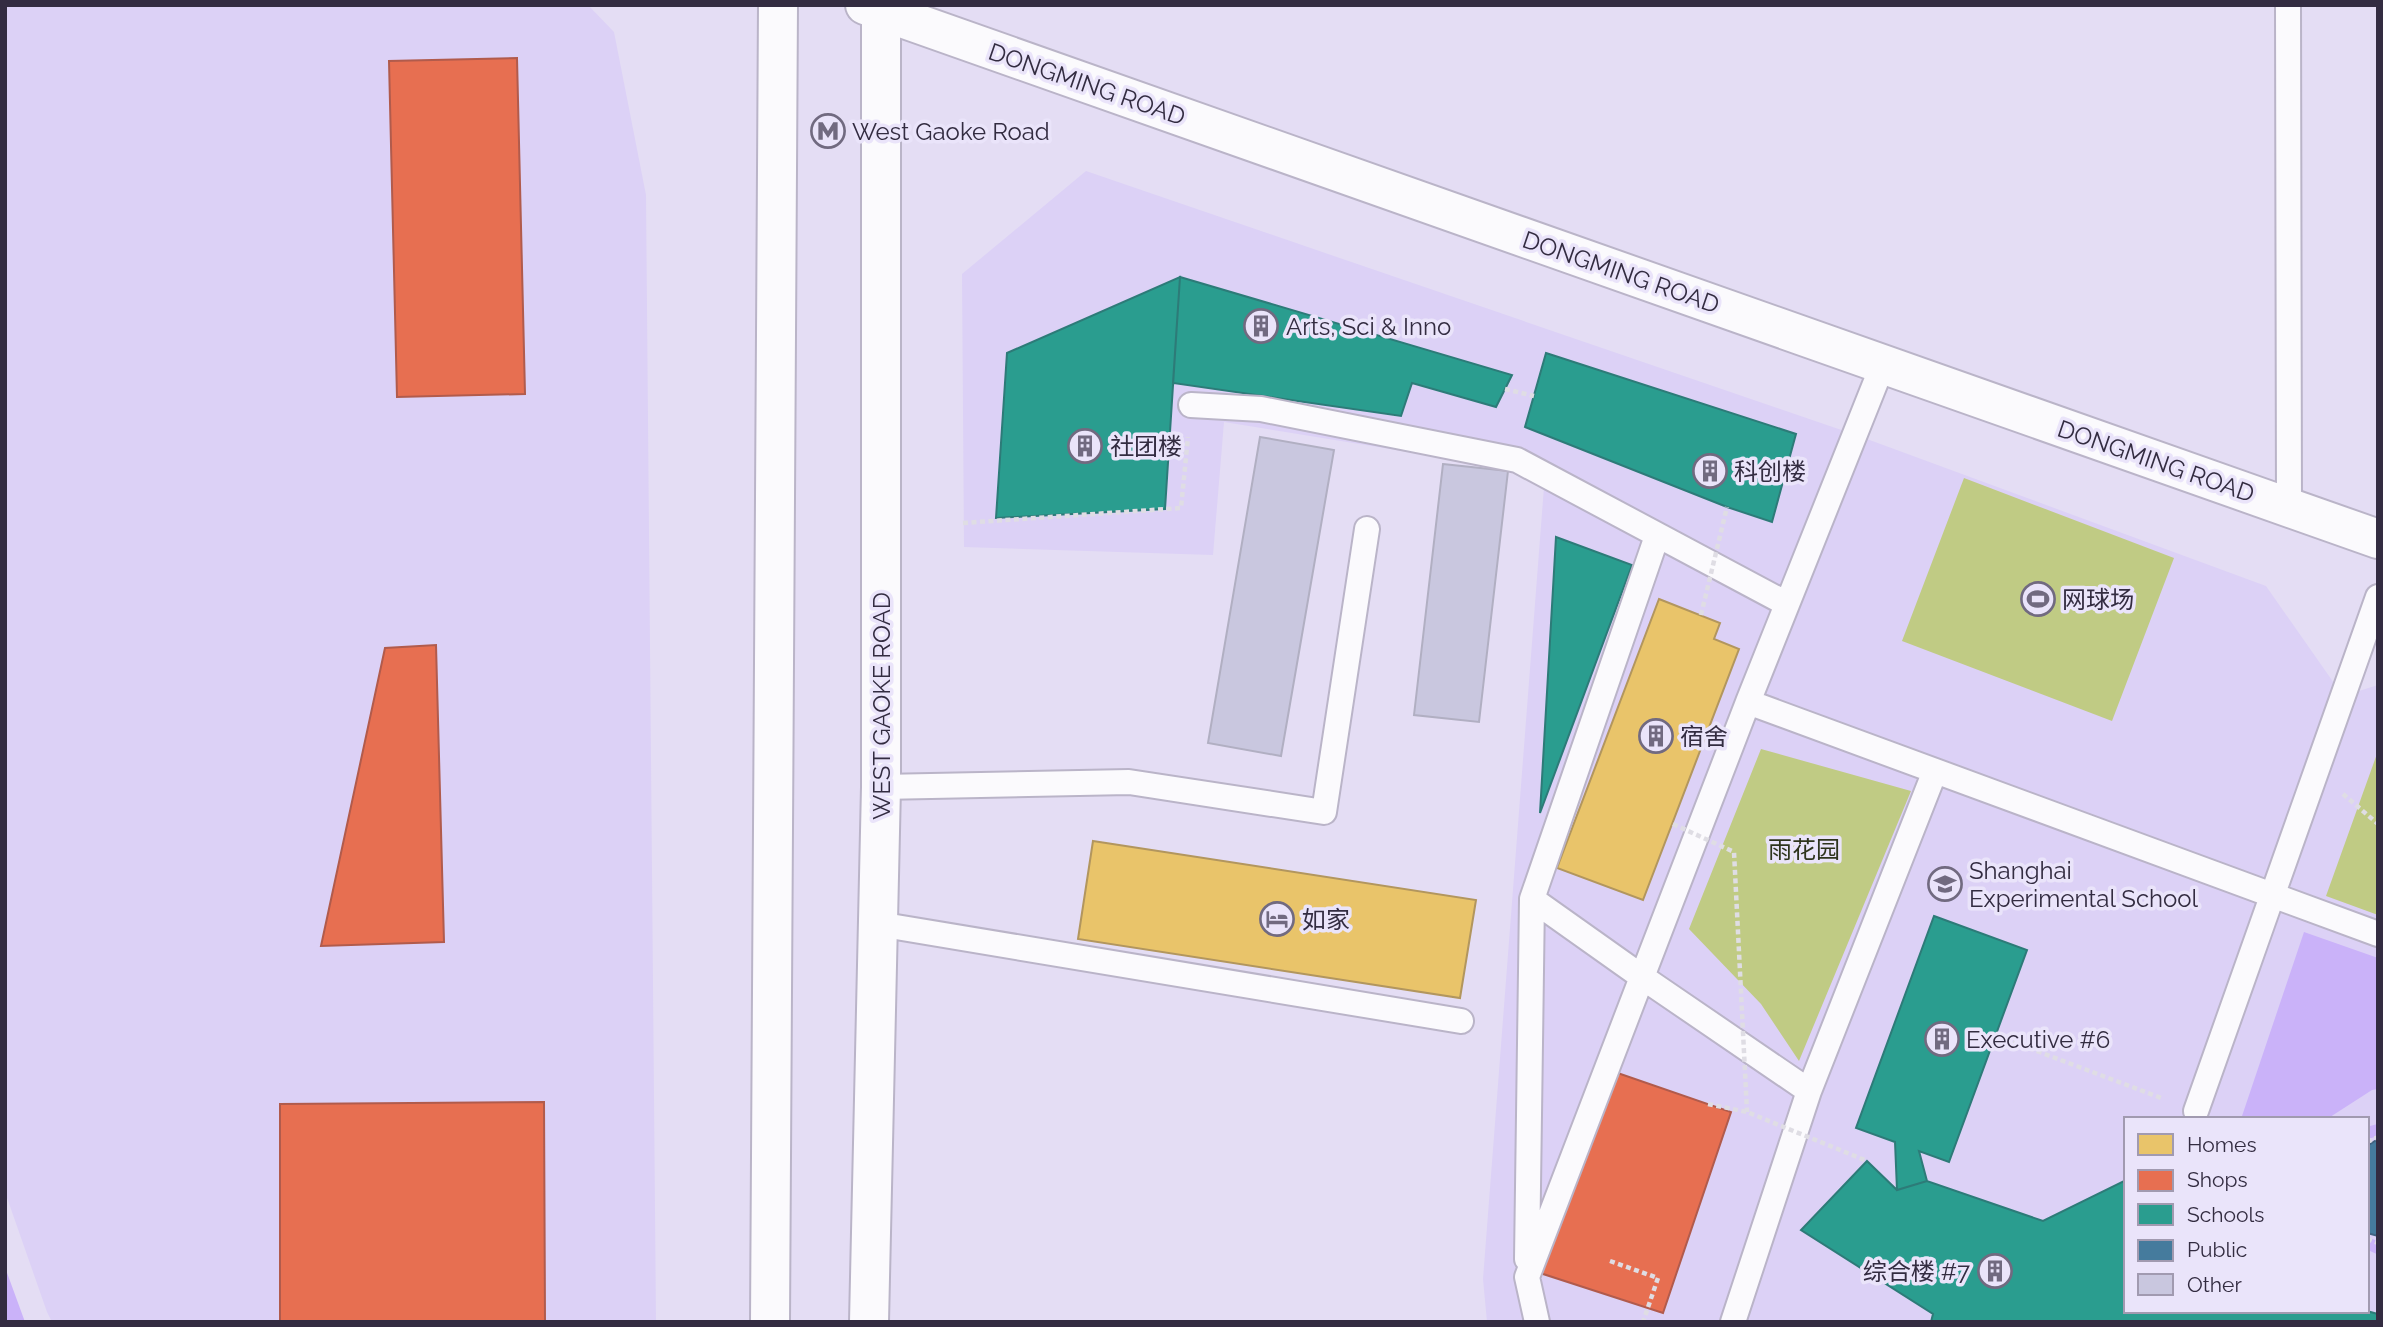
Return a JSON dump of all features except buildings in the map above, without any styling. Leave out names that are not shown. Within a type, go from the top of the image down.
[{"type":"main road","points":[[770,1322],[778,5]]},
{"type":"main road","name":"DONGMING ROAD","points":[[876,7],[2378,539]]},
{"type":"main road","name":"WEST GAOKE ROAD","points":[[869,1322],[881,787],[876,7]]},
{"type":"lane","points":[[2288,5],[2289,507]]},
{"type":"lane","points":[[1527,1277],[1748,702],[1883,364]]},
{"type":"lane","points":[[1191,405],[1261,409],[1517,460],[1787,604]]},
{"type":"lane","points":[[881,787],[1129,782],[1324,812],[1367,529]]},
{"type":"lane","points":[[1537,1322],[1527,1277],[1532,899],[1657,536]]},
{"type":"lane","points":[[2196,1111],[2378,597]]},
{"type":"lane","points":[[1748,702],[2378,934]]},
{"type":"lane","points":[[1733,1322],[1809,1091],[1935,771]]},
{"type":"lane","points":[[1532,899],[1809,1091]]},
{"type":"lane","points":[[878,924],[1461,1021]]},
{"type":"path","points":[[1506,389],[1534,396]]},
{"type":"path","points":[[963,523],[1181,508],[1191,405]]},
{"type":"path","points":[[1701,615],[1727,508]]},
{"type":"path","points":[[2317,770],[2378,824]]},
{"type":"path","points":[[1673,824],[1734,852],[1747,1112]]},
{"type":"path","points":[[2005,1039],[2196,1111]]},
{"type":"path","points":[[1708,1104],[1747,1112],[1867,1161]]},
{"type":"path","points":[[1610,1261],[1658,1278],[1643,1322]]},
{"type":"shaded area","points":[[5,5],[588,5],[614,32],[646,195],[656,1322],[52,1322],[47,1312],[5,1192]]},
{"type":"shaded area","name":"Shanghai Experimental School","points":[[1086,171],[1856,435],[2266,586],[2343,696],[2378,685],[2378,1322],[1487,1322],[1483,1279],[1545,474],[1224,422],[1213,555],[964,547],[962,274]]},
{"type":"shaded area","points":[[2304,932],[2378,958],[2378,1089],[2372,1090],[2330,1117],[2242,1117]]},
{"type":"shaded area","points":[[5,1268],[6,1270],[25,1322],[5,1322]]},
{"type":"green space","name":"网球场","points":[[1964,478],[2174,558],[2112,721],[1902,641]]},
{"type":"green space","name":"雨花园","points":[[1761,749],[1911,791],[1799,1061],[1761,1004],[1689,929]]},
{"type":"green space","points":[[2378,751],[2378,915],[2326,896]]},
{"type":"waterway","points":[[2369,1132],[2378,1130]]},
{"type":"waterway","points":[[2369,1244],[2378,1248]]},
{"type":"place","name":"West Gaoke Road","points":[[828,131]]},
{"type":"place","name":"Arts, Sci & Inno","points":[[1261,326]]},
{"type":"place","name":"社团楼","points":[[1085,446]]},
{"type":"place","name":"科创楼","points":[[1710,471]]},
{"type":"place","name":"网球场","points":[[2038,599]]},
{"type":"place","name":"宿舍","points":[[1656,736]]},
{"type":"place","name":"Shanghai Experimental School","points":[[1945,884]]},
{"type":"place","name":"如家","points":[[1277,919]]},
{"type":"place","name":"Executive #6","points":[[1942,1039]]},
{"type":"place","name":"综合楼 #7","points":[[1995,1271]]}]
